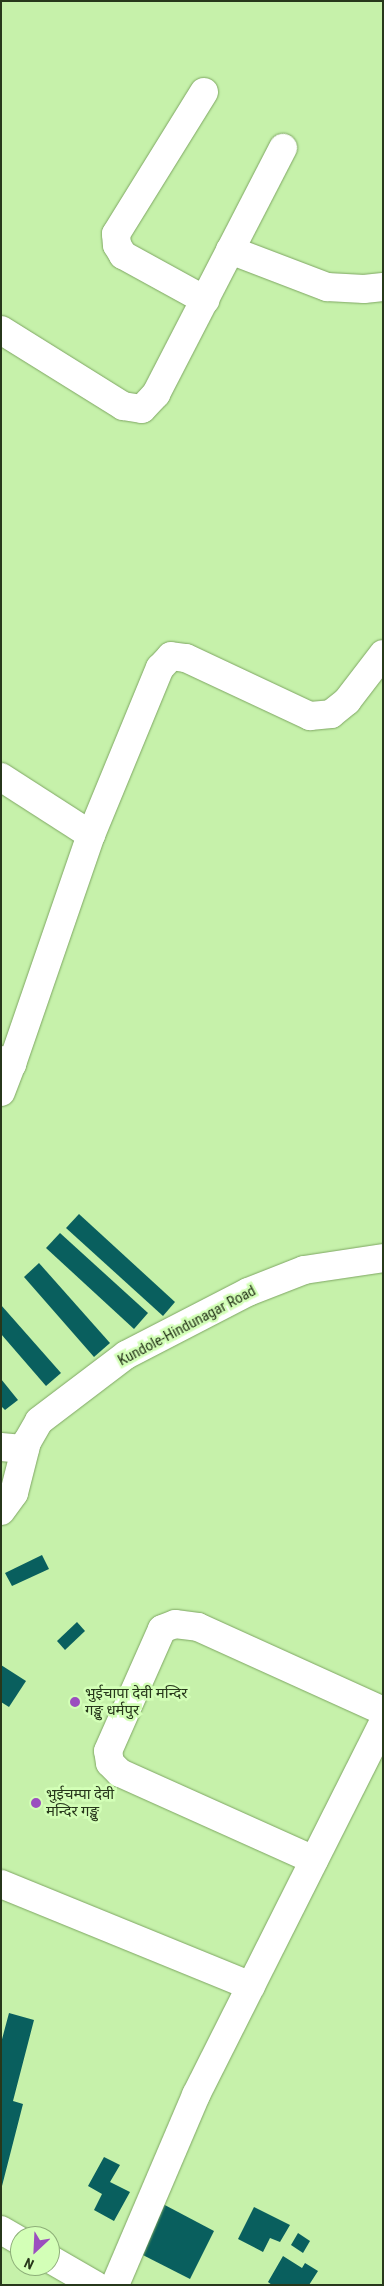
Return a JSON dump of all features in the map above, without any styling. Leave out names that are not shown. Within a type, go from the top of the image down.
[{"type":"street","points":[[204,92],[116,234],[116,245],[123,255],[205,300]]},
{"type":"street","points":[[1,330],[123,406],[142,408],[156,394],[284,148]]},
{"type":"street","points":[[230,250],[328,287],[364,289],[383,287]]},
{"type":"street","points":[[1,1092],[6,1062],[91,835],[160,668],[171,656],[186,658],[310,716],[331,714],[347,701],[383,654]]},
{"type":"street","points":[[1,777],[91,835]]},
{"type":"street","name":"Kundole-Hindunagar Road","points":[[1,1511],[14,1493],[13,1448],[27,1442],[39,1421],[126,1355],[248,1292],[304,1270],[383,1258]]},
{"type":"street","points":[[314,1860],[120,1773],[110,1763],[108,1751],[162,1629],[176,1624],[198,1627],[383,1711]]},
{"type":"street","points":[[114,2285],[196,2095],[383,1723]]},
{"type":"street","points":[[1,1884],[250,1986]]},
{"type":"street","points":[[60,2265],[95,2285]]},
{"type":"building","points":[[79,1214],[175,1302],[163,1316],[66,1228]]},
{"type":"building","points":[[60,1233],[148,1313],[134,1329],[46,1248]]},
{"type":"building","points":[[39,1263],[110,1343],[94,1357],[24,1277]]},
{"type":"building","points":[[1,1305],[61,1373],[46,1386],[1,1334]]},
{"type":"building","points":[[1,1379],[18,1400],[5,1410],[1,1406]]},
{"type":"building","points":[[42,1555],[49,1569],[12,1586],[5,1573]]},
{"type":"building","points":[[77,1622],[85,1631],[65,1650],[57,1641]]},
{"type":"building","points":[[1,1665],[26,1681],[9,1707],[1,1702]]},
{"type":"building","points":[[9,2013],[34,2020],[13,2101],[23,2104],[2,2186],[1,2043]]},
{"type":"building","points":[[104,2157],[120,2165],[110,2182],[130,2192],[114,2221],[94,2210],[102,2194],[88,2186]]},
{"type":"building","points":[[161,2203],[214,2231],[190,2279],[133,2250]]},
{"type":"building","points":[[254,2207],[290,2225],[280,2242],[270,2238],[263,2252],[238,2239]]},
{"type":"building","points":[[298,2233],[310,2241],[303,2253],[291,2245]]},
{"type":"building","points":[[283,2256],[302,2268],[305,2263],[318,2271],[309,2285],[272,2285],[268,2282]]},
{"type":"place","name":"भुईचापा देवी मन्दिर गङ्खु धर्मपुर","points":[[75,1702]]},
{"type":"place","name":"भुईचम्पा देवी मन्दिर गङ्खु","points":[[36,1803]]}]
